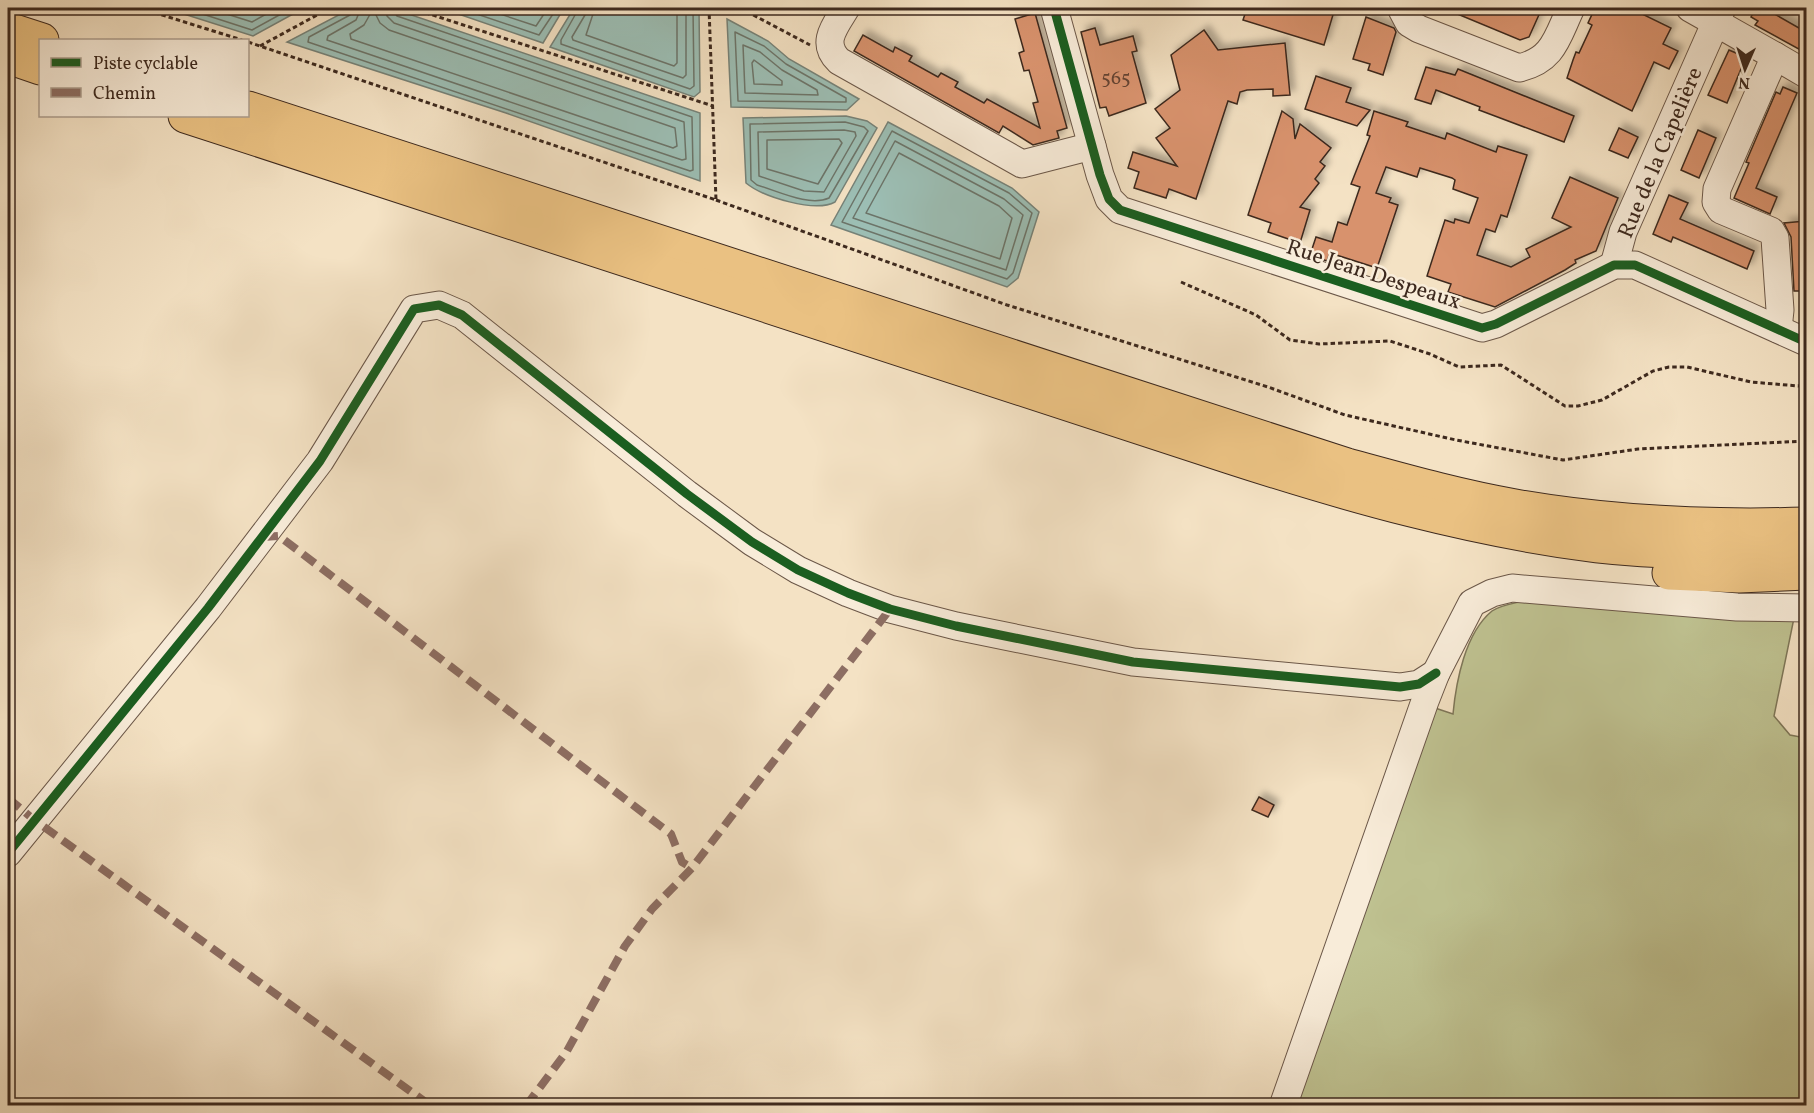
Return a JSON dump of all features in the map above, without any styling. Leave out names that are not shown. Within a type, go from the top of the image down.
[{"type":"highway","points":[[8,29],[39,39]]},
{"type":"highway","points":[[8,57],[39,68]]},
{"type":"highway","points":[[249,108],[1347,465],[1480,499],[1547,511],[1633,521],[1749,525],[1806,524]]},
{"type":"highway","points":[[188,117],[1329,488],[1470,525],[1534,537],[1610,547],[1706,552],[1806,551]]},
{"type":"highway","points":[[1032,392],[1096,426],[1187,460],[1376,524],[1467,547],[1572,566],[1621,570],[1739,576],[1806,573]]},
{"type":"highway","points":[[1749,525],[1806,518]]},
{"type":"street","points":[[846,8],[830,34],[829,47],[839,61],[1022,164],[1092,146]]},
{"type":"street","name":"Rue Jean Despeaux","points":[[1054,8],[1108,199],[1120,210],[1482,328],[1496,324],[1614,265]]},
{"type":"street","points":[[1401,8],[1409,23],[1419,29],[1519,68],[1535,64],[1548,56],[1571,8]]},
{"type":"street","points":[[1690,8],[1718,15],[1775,56],[1806,74]]},
{"type":"street","name":"Rue de la Capelière","points":[[1614,265],[1623,232],[1718,15]]},
{"type":"street","points":[[1775,56],[1717,189],[1716,202],[1721,210],[1771,231],[1775,238],[1780,310],[1778,329]]},
{"type":"street","points":[[1614,265],[1635,265],[1806,342]]},
{"type":"street","points":[[8,853],[208,608],[320,461],[414,309],[439,305],[462,315],[687,494],[752,542],[798,570],[890,609],[956,626],[1133,662],[1400,687],[1419,684],[1436,673]]},
{"type":"street","points":[[1283,1106],[1436,673],[1472,603],[1492,593],[1512,588],[1737,607],[1806,608]]},
{"type":"path","points":[[140,8],[239,39]]},
{"type":"path","points":[[260,46],[330,8]]},
{"type":"path","points":[[411,8],[713,106]]},
{"type":"path","points":[[709,8],[716,200]]},
{"type":"path","points":[[740,8],[807,45],[829,47]]},
{"type":"path","points":[[249,42],[716,200],[1007,305],[1268,387],[1345,415],[1456,440],[1563,460],[1638,449],[1806,441]]},
{"type":"path","points":[[1181,282],[1256,315],[1290,340],[1319,344],[1390,341],[1430,354],[1459,367],[1501,365],[1565,406],[1578,406],[1602,400],[1653,371],[1669,367],[1687,367],[1751,382],[1798,386],[1806,384]]},
{"type":"green space","points":[[1519,602],[1794,618],[1774,716],[1790,735],[1806,738],[1806,1105],[1293,1106],[1435,708],[1453,714],[1460,673],[1475,632],[1492,611],[1501,606]]},
{"type":"water","points":[[165,8],[304,8],[253,36]]},
{"type":"water","points":[[352,8],[391,8],[700,113],[700,181],[506,113],[287,42]]},
{"type":"water","points":[[441,8],[564,8],[543,43]]},
{"type":"water","points":[[574,8],[699,8],[700,92],[694,97],[550,47]]},
{"type":"water","points":[[727,19],[768,41],[789,59],[859,99],[847,110],[731,107]]},
{"type":"water","points":[[846,116],[867,121],[877,128],[835,202],[826,205],[803,205],[776,198],[746,183],[743,118]]},
{"type":"water","points":[[888,122],[1012,188],[1039,212],[1018,278],[1007,287],[831,225]]},
{"type":"building","points":[[1247,8],[1335,8],[1324,45],[1243,20]]},
{"type":"building","points":[[1443,8],[1498,8],[1510,13],[1512,8],[1542,8],[1529,37],[1520,40]]},
{"type":"building","points":[[1595,8],[1606,8],[1616,12],[1618,8],[1630,8],[1671,28],[1663,44],[1678,51],[1669,69],[1654,62],[1632,111],[1567,78],[1576,52],[1579,53],[1592,25],[1588,23]]},
{"type":"building","points":[[1756,8],[1764,8],[1806,32],[1806,53],[1755,25],[1758,21],[1751,17]]},
{"type":"building","points":[[1035,13],[1067,128],[1057,131],[1059,138],[1033,145],[1003,126],[999,133],[854,51],[863,35],[893,52],[895,47],[912,56],[909,61],[938,77],[941,73],[958,82],[955,87],[984,103],[987,99],[1040,128],[1033,103],[1038,102],[1029,70],[1024,71],[1019,53],[1024,51],[1015,19]]},
{"type":"building","points":[[1366,17],[1394,28],[1396,32],[1383,75],[1368,70],[1370,64],[1353,59]]},
{"type":"building","points":[[1095,28],[1100,45],[1133,36],[1137,51],[1132,52],[1146,103],[1109,116],[1106,107],[1100,108],[1081,32]]},
{"type":"building","points":[[1204,30],[1218,50],[1285,43],[1290,95],[1273,96],[1273,89],[1247,90],[1240,92],[1237,104],[1228,101],[1196,199],[1169,189],[1166,198],[1134,188],[1139,172],[1128,168],[1133,152],[1177,166],[1156,138],[1170,128],[1155,109],[1180,90],[1171,55]]},
{"type":"building","points":[[1729,50],[1743,56],[1740,63],[1743,64],[1727,103],[1708,95]]},
{"type":"building","points":[[1426,67],[1455,75],[1458,69],[1574,116],[1564,142],[1479,110],[1480,107],[1436,90],[1431,104],[1415,99]]},
{"type":"building","points":[[1316,76],[1351,88],[1346,102],[1370,110],[1357,126],[1305,109]]},
{"type":"building","points":[[1783,87],[1797,93],[1756,188],[1777,197],[1770,214],[1734,198],[1749,163],[1746,162],[1776,92],[1780,94]]},
{"type":"building","points":[[1282,111],[1293,119],[1295,139],[1300,124],[1331,148],[1320,162],[1325,166],[1315,179],[1319,183],[1300,207],[1310,210],[1300,243],[1268,232],[1271,223],[1248,215]]},
{"type":"building","points":[[1374,111],[1408,122],[1406,126],[1445,139],[1447,133],[1496,152],[1498,146],[1527,155],[1507,217],[1501,215],[1495,232],[1486,229],[1477,255],[1511,267],[1530,257],[1526,249],[1571,227],[1552,218],[1570,177],[1618,198],[1596,251],[1575,260],[1576,263],[1565,270],[1495,307],[1448,292],[1451,284],[1427,276],[1445,220],[1454,223],[1455,219],[1469,223],[1478,198],[1453,189],[1455,180],[1452,178],[1420,168],[1417,177],[1386,167],[1376,193],[1391,198],[1389,202],[1398,205],[1377,268],[1330,253],[1327,261],[1310,255],[1316,237],[1332,242],[1338,222],[1347,225],[1360,187],[1351,184],[1370,136],[1367,135]]},
{"type":"building","points":[[1619,128],[1638,137],[1628,158],[1609,150]]},
{"type":"building","points":[[1698,130],[1716,138],[1699,178],[1681,170]]},
{"type":"building","points":[[1669,195],[1688,203],[1680,219],[1754,251],[1747,269],[1673,237],[1671,242],[1653,234]]},
{"type":"building","points":[[1806,221],[1806,291],[1794,291],[1791,237],[1784,223]]},
{"type":"building","points":[[1259,797],[1274,805],[1268,817],[1252,810]]},
{"type":"marked path","points":[[263,537],[279,536],[671,834],[682,862],[692,868]]},
{"type":"marked path","points":[[526,1106],[567,1051],[625,946],[652,909],[692,868],[890,609]]},
{"type":"marked path","points":[[8,798],[33,819],[431,1106]]},
{"type":"cycle path","points":[[1054,8],[1100,175],[1109,199],[1120,210],[1482,328],[1496,324],[1614,265],[1635,265],[1806,342]]},
{"type":"cycle path","points":[[8,853],[208,608],[320,461],[414,309],[439,305],[462,315],[687,494],[752,542],[798,570],[890,609],[956,626],[1133,662],[1400,687],[1419,684],[1436,673]]}]
